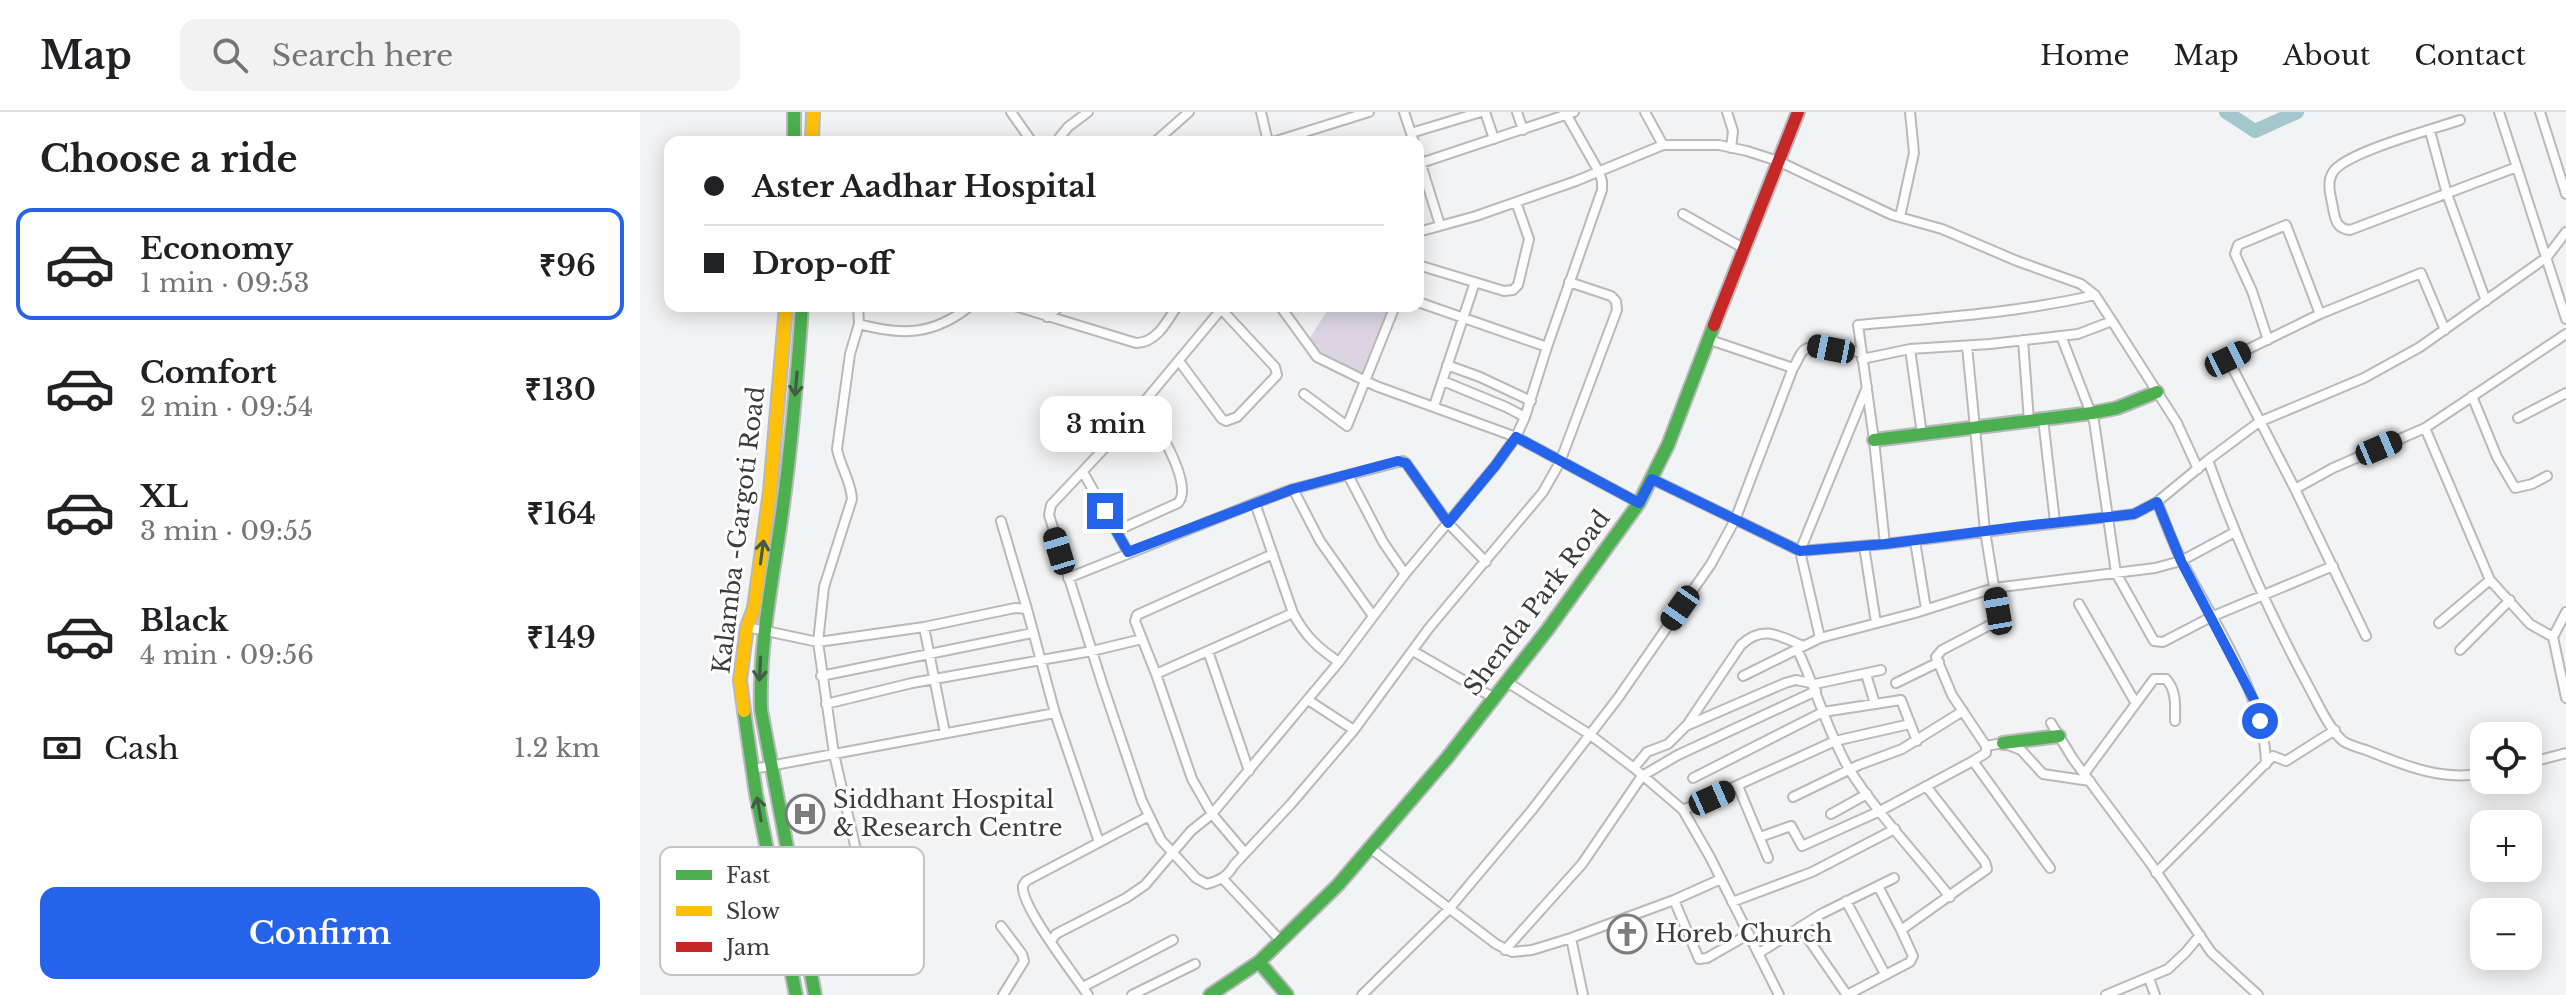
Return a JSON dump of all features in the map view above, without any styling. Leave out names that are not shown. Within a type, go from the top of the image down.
[{"type":"main road","points":[[794,112],[794,136]]},
{"type":"main road","points":[[812,136],[813,112]]},
{"type":"main road","name":"Shenda Park Road","points":[[1210,995],[1259,962],[1338,885],[1447,758],[1507,682],[1639,503],[1668,445],[1798,112]]},
{"type":"main road","name":"Kalamba -Gargoti Road","points":[[767,847],[740,680],[747,627],[754,608],[770,491],[785,312]]},
{"type":"main road","points":[[787,847],[761,710],[760,685],[764,630],[788,467],[801,312]]},
{"type":"main road","points":[[1874,440],[2092,413],[2117,408],[2157,392]]},
{"type":"main road","points":[[2003,743],[2059,736]]},
{"type":"main road","points":[[1259,962],[1287,995]]},
{"type":"main road","name":"Kalamba -Gargoti Road","points":[[792,975],[796,995]]},
{"type":"main road","points":[[811,975],[815,995]]},
{"type":"street","points":[[1011,112],[1028,136]]},
{"type":"street","points":[[1061,136],[1088,112]]},
{"type":"street","points":[[1162,136],[1189,112]]},
{"type":"street","points":[[1261,112],[1268,136]]},
{"type":"street","points":[[1290,136],[1369,112]]},
{"type":"street","points":[[1404,112],[1412,136]]},
{"type":"street","points":[[1415,136],[1483,112],[1494,139]]},
{"type":"street","points":[[1517,112],[1523,130]]},
{"type":"street","points":[[1645,112],[1663,145]]},
{"type":"street","points":[[1727,112],[1733,131],[1731,148]]},
{"type":"street","points":[[1900,217],[1914,153],[1910,112]]},
{"type":"street","points":[[2499,112],[2566,319]]},
{"type":"street","points":[[2540,112],[2566,194]]},
{"type":"street","points":[[1051,941],[1056,934],[1145,885],[1171,852],[1212,814],[1339,662],[1405,574],[1516,437],[1602,190],[1599,172],[1569,113],[1424,160]]},
{"type":"street","points":[[2460,120],[2342,162],[2333,171],[2329,182],[2334,218],[2343,229],[2350,230],[2517,167]]},
{"type":"street","points":[[2430,131],[2447,194],[2486,301]]},
{"type":"street","points":[[1424,230],[1516,202],[1663,145],[1719,145],[1778,161],[1862,202],[1942,229],[2081,284],[2095,295],[2177,423],[2198,469]]},
{"type":"street","points":[[1424,176],[1440,225]]},
{"type":"street","points":[[1424,267],[1504,291],[1513,290],[1518,285],[1529,239],[1528,228],[1516,202]]},
{"type":"street","points":[[1683,214],[1743,248]]},
{"type":"street","points":[[2268,340],[2252,291],[2235,254],[2238,245],[2286,225],[2320,314]]},
{"type":"street","points":[[1652,479],[1800,551],[1915,541],[2134,514],[2157,502],[2259,422],[2364,378],[2420,347],[2547,257],[2566,232]]},
{"type":"street","points":[[2366,636],[2228,359],[2320,314],[2421,273],[2445,330]]},
{"type":"street","points":[[1434,406],[1475,282]]},
{"type":"street","points":[[1220,312],[1144,403],[1051,505],[1049,515],[1149,816],[1171,852],[1201,882],[1207,884],[1223,879],[1291,804],[1354,730],[1429,628],[1543,492],[1560,462],[1617,310],[1616,301],[1611,296],[1569,282]]},
{"type":"street","points":[[1885,544],[1858,325],[2002,312],[2095,295]]},
{"type":"street","points":[[1424,304],[1547,347]]},
{"type":"street","points":[[855,847],[834,754],[818,642],[824,587],[852,499],[839,461],[837,441],[850,354],[859,324],[858,312]]},
{"type":"street","points":[[859,324],[885,331],[912,333],[930,328],[959,312]]},
{"type":"street","points":[[1032,312],[1136,343],[1145,343],[1154,338],[1173,312]]},
{"type":"street","points":[[1047,317],[1053,312]]},
{"type":"street","points":[[1179,361],[1222,419],[1226,421],[1237,417],[1277,375],[1275,367],[1227,312]]},
{"type":"street","points":[[1284,312],[1317,357],[1366,381],[1516,437],[1639,503]]},
{"type":"street","points":[[1304,394],[1347,426],[1393,312]]},
{"type":"street","points":[[1362,995],[1449,909],[1532,810],[1618,698],[1711,564],[1735,520],[1793,368],[1803,351],[1813,346],[1861,356],[1967,346],[2078,334],[2112,321]]},
{"type":"street","points":[[2295,489],[2333,468],[2425,428],[2566,334]]},
{"type":"street","points":[[2061,336],[2092,413],[2099,442],[2116,573],[2154,641],[2163,642],[2211,617],[2333,566]]},
{"type":"street","points":[[1707,339],[1793,368]]},
{"type":"street","points":[[2023,340],[2055,522]]},
{"type":"street","points":[[1760,837],[1791,826],[1802,846],[1880,811],[1986,753],[1986,746],[1952,695],[1936,657],[1938,653],[1981,632],[1996,620],[1998,611],[1985,531],[1967,346]]},
{"type":"street","points":[[1910,349],[1922,434]]},
{"type":"street","points":[[1447,365],[1531,401]]},
{"type":"street","points":[[1443,381],[1525,417]]},
{"type":"street","points":[[1820,638],[1800,551],[1867,386]]},
{"type":"street","points":[[2518,418],[2566,393]]},
{"type":"street","points":[[2472,396],[2497,457],[2515,488],[2547,476]]},
{"type":"street","points":[[1116,531],[1178,503],[1183,494],[1183,484],[1174,460],[1144,403]]},
{"type":"street","points":[[2425,428],[2490,580],[2530,624],[2553,637]]},
{"type":"street","points":[[2208,460],[2225,510],[2286,644],[2343,741],[2404,766],[2450,776],[2470,776]]},
{"type":"street","points":[[1068,578],[1293,489],[1403,461],[1448,523],[1486,562]]},
{"type":"street","points":[[1083,472],[1128,552]]},
{"type":"street","points":[[1348,475],[1383,542],[1405,574]]},
{"type":"street","points":[[1293,489],[1320,541],[1373,616]]},
{"type":"street","points":[[2157,502],[2181,561],[2254,700],[2265,743],[2266,764]]},
{"type":"street","points":[[1255,503],[1293,613],[1313,644],[1339,662]]},
{"type":"street","points":[[1001,521],[1055,713],[1099,842]]},
{"type":"street","points":[[1743,676],[1820,638],[1994,588],[2155,568],[2181,561],[2235,532]]},
{"type":"street","points":[[1915,541],[1926,609]]},
{"type":"street","points":[[1864,546],[1876,623]]},
{"type":"street","points":[[1245,853],[1212,814],[1192,779],[1135,621],[1137,615],[1273,554]]},
{"type":"street","points":[[2439,623],[2490,580]]},
{"type":"street","points":[[2460,650],[2510,600]]},
{"type":"street","points":[[2079,604],[2135,702]]},
{"type":"street","points":[[747,627],[818,642],[924,627],[1015,608],[1027,609]]},
{"type":"street","points":[[2566,612],[2553,637],[2566,698]]},
{"type":"street","points":[[1156,674],[1293,613]]},
{"type":"street","points":[[924,627],[945,733]]},
{"type":"street","points":[[821,676],[1032,633]]},
{"type":"street","points":[[1634,768],[1647,752],[1668,744],[1686,726],[1741,645],[1751,636],[1771,634],[1800,647],[1823,712],[1850,769],[1950,897]]},
{"type":"street","points":[[826,704],[1142,639]]},
{"type":"street","points":[[1208,651],[1249,771]]},
{"type":"street","points":[[1413,651],[1494,698]]},
{"type":"street","points":[[1896,683],[1939,662]]},
{"type":"street","points":[[1505,950],[1582,864],[1642,776],[1678,755],[1816,688],[1881,670]]},
{"type":"street","points":[[1866,674],[1875,704]]},
{"type":"street","points":[[2087,778],[2135,702],[2154,679],[2166,679],[2175,695],[2175,721]]},
{"type":"street","points":[[1686,726],[1792,681],[1802,680],[1816,688]]},
{"type":"street","points":[[1507,682],[1589,734],[1683,810],[1779,995]]},
{"type":"street","points":[[1308,700],[1354,730]]},
{"type":"street","points":[[1693,778],[1823,712],[1901,700],[1917,741]]},
{"type":"street","points":[[1793,797],[1917,741],[1963,711]]},
{"type":"street","points":[[753,769],[1055,713]]},
{"type":"street","points":[[2051,723],[2211,952],[2258,995]]},
{"type":"street","points":[[1683,810],[1835,741],[1910,724]]},
{"type":"street","points":[[2156,873],[2273,756],[2286,761],[2335,730]]},
{"type":"street","points":[[1986,746],[2003,743],[2021,750],[2043,774],[2087,778]]},
{"type":"street","points":[[2542,759],[2566,753]]},
{"type":"street","points":[[1973,761],[2050,868]]},
{"type":"street","points":[[1738,786],[1768,858]]},
{"type":"street","points":[[1901,930],[1987,869],[1926,786]]},
{"type":"street","points":[[1831,814],[1867,794]]},
{"type":"street","points":[[1149,816],[1026,881],[1023,897],[1085,991],[1173,940]]},
{"type":"street","points":[[1732,902],[1812,872],[1895,829]]},
{"type":"street","points":[[1370,848],[1505,950],[1518,953],[1571,938],[1721,879]]},
{"type":"street","points":[[1759,953],[1846,901],[1894,878]]},
{"type":"street","points":[[1223,879],[1281,941]]},
{"type":"street","points":[[1800,927],[1847,995],[1913,959],[1878,886]]},
{"type":"street","points":[[1674,900],[1699,959],[1707,958],[1749,934]]},
{"type":"street","points":[[1846,901],[1885,974]]},
{"type":"street","points":[[1001,926],[1024,961],[1003,995]]},
{"type":"street","points":[[2106,995],[2149,978],[2178,961],[2200,935]]},
{"type":"street","points":[[1571,938],[1583,995]]},
{"type":"street","points":[[1132,995],[1195,964]]},
{"type":"street","points":[[2149,978],[2155,995]]},
{"type":"shaded area","points":[[1326,312],[1389,312],[1368,377],[1317,357],[1306,344]]},
{"type":"waterway","points":[[2226,112],[2255,131],[2297,112]]},
{"type":"traffic: fast","points":[[794,112],[794,136]]},
{"type":"traffic: fast","points":[[787,847],[761,710],[761,687],[796,389],[802,312]]},
{"type":"traffic: fast","points":[[1210,995],[1259,962],[1338,885],[1447,758],[1548,629],[1639,503],[1668,445],[1714,325]]},
{"type":"traffic: fast","points":[[1874,440],[2092,413],[2117,408],[2157,392]]},
{"type":"traffic: fast","points":[[744,711],[767,847]]},
{"type":"traffic: fast","points":[[2003,743],[2059,736]]},
{"type":"traffic: fast","points":[[1259,962],[1287,995]]},
{"type":"traffic: fast","points":[[792,975],[796,995]]},
{"type":"traffic: fast","points":[[811,975],[815,995]]},
{"type":"traffic: slow","points":[[812,136],[813,112]]},
{"type":"traffic: slow","points":[[744,711],[740,680],[747,627],[754,608],[770,491],[785,312]]},
{"type":"traffic: jam","points":[[1714,325],[1798,112]]},
{"type":"place","name":"Siddhant Hospital & Research Centre","points":[[805,814]]},
{"type":"place","name":"Horeb Church","points":[[1627,934]]},
{"type":"route","points":[[1105,511],[1128,552],[1293,489],[1403,461],[1448,523],[1516,437],[1639,503],[1652,479],[1800,551],[1885,544],[2134,514],[2157,502],[2181,561],[2254,700],[2260,721]]}]
